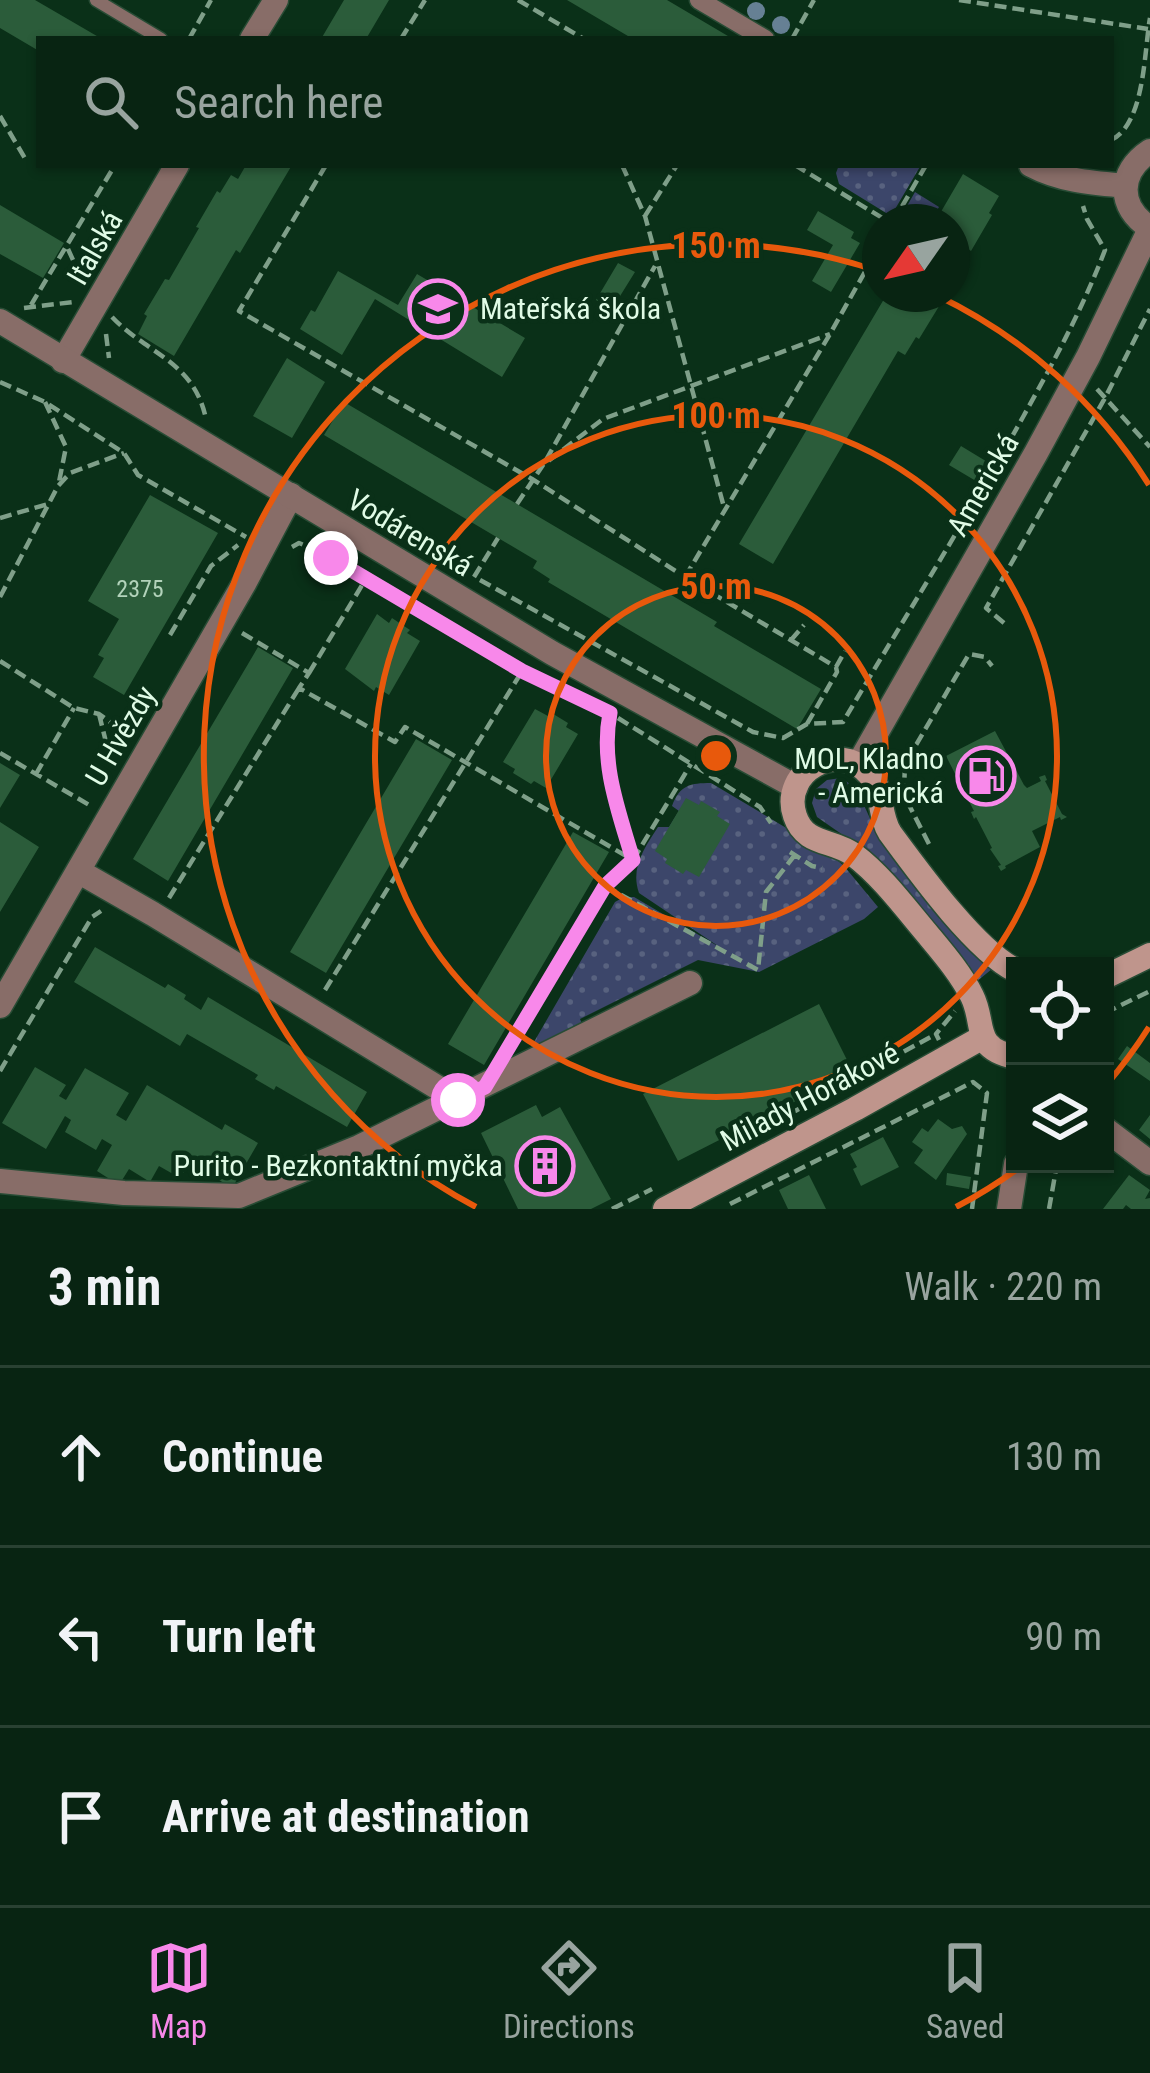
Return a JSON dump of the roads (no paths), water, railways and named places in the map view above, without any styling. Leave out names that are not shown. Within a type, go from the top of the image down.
[{"type":"main road","points":[[1006,964],[903,852],[885,826],[875,782],[858,765],[837,759],[822,761],[803,774],[796,787],[794,810],[804,832],[817,842],[850,852],[905,909],[967,987],[982,1037],[1006,1055]]},
{"type":"main road","points":[[1114,972],[1150,955]]},
{"type":"main road","name":"Milady Horákové","points":[[664,1196],[855,1109],[942,1045],[982,1037]]},
{"type":"street","points":[[254,36],[276,0]]},
{"type":"street","points":[[699,0],[760,36]]},
{"type":"street","points":[[1150,151],[1133,165],[1126,187],[1130,208],[1150,228]]},
{"type":"street","name":"Italská","points":[[63,361],[89,302],[176,168]]},
{"type":"street","points":[[1036,168],[1049,175],[1126,187]]},
{"type":"street","name":"Americká","points":[[858,765],[1080,371],[1150,228]]},
{"type":"street","name":"Vodárenská","points":[[7,326],[553,653],[796,787]]},
{"type":"street","name":"U Hvězdy","points":[[2,999],[291,495]]},
{"type":"street","points":[[78,871],[458,1100]]},
{"type":"street","points":[[0,1181],[124,1193],[238,1196],[359,1147],[690,983]]},
{"type":"street","points":[[1114,1136],[1150,1163]]},
{"type":"street","points":[[1009,1209],[1015,1173]]},
{"type":"lane","points":[[96,0],[156,36]]},
{"type":"place","name":"Mateřská škola","points":[[438,309]]},
{"type":"place","name":"MOL, Kladno - Americká","points":[[986,776]]},
{"type":"place","name":"Purito - Bezkontaktní myčka","points":[[545,1166]]}]
